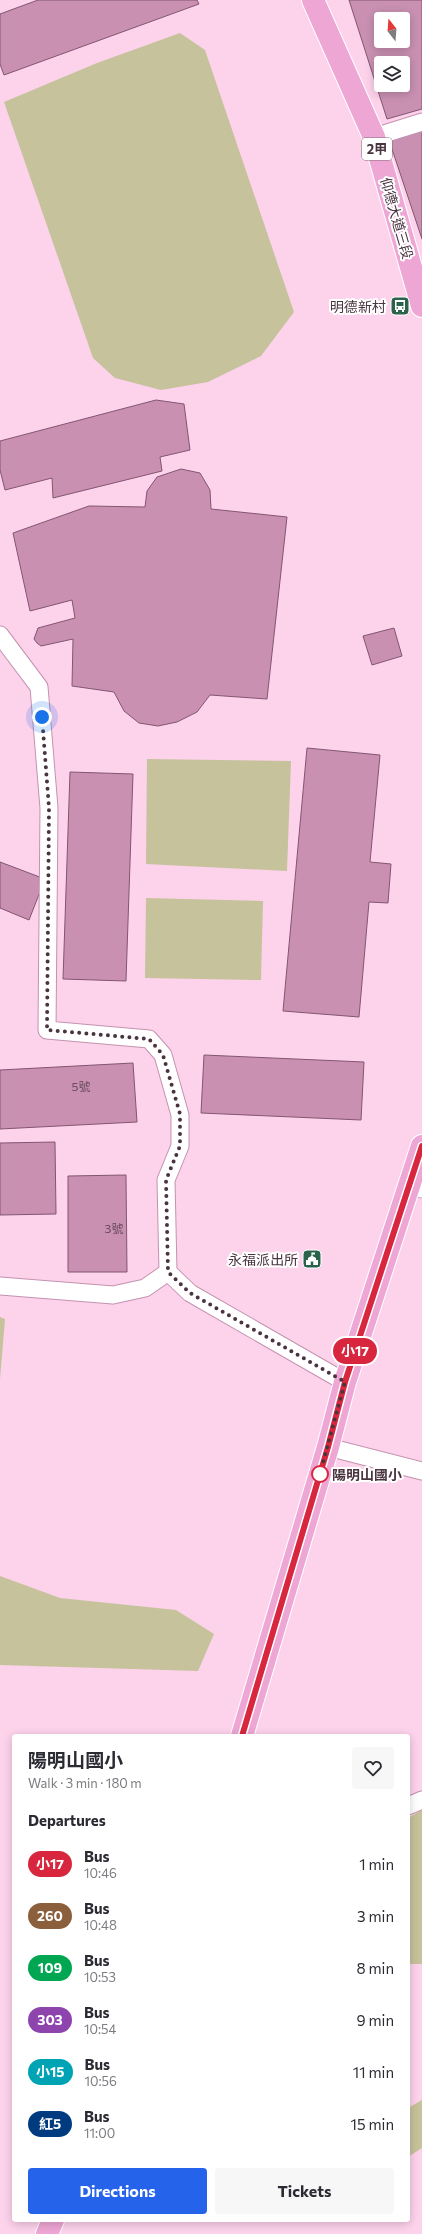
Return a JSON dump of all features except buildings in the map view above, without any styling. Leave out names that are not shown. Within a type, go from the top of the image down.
[{"type":"main road","name":"仰德大道三段","points":[[313,0],[374,137],[422,306]]},
{"type":"main road","points":[[243,1734],[328,1447],[345,1382],[416,1188],[422,1146]]},
{"type":"main road","points":[[47,2234],[52,2222]]},
{"type":"lane","points":[[374,137],[422,122]]},
{"type":"lane","points":[[0,635],[39,687],[49,808],[47,1030],[149,1039],[163,1055],[180,1114],[180,1146],[166,1180],[168,1272],[190,1293],[345,1382]]},
{"type":"lane","points":[[0,1286],[113,1295],[145,1288],[168,1272]]},
{"type":"lane","points":[[328,1447],[422,1471]]},
{"type":"lane","points":[[410,1805],[422,1800]]},
{"type":"shaded area","points":[[180,33],[205,50],[294,312],[261,356],[208,382],[161,390],[115,378],[93,358],[4,102],[97,63]]},
{"type":"shaded area","points":[[147,759],[291,761],[287,871],[146,864]]},
{"type":"shaded area","points":[[146,898],[263,901],[261,980],[145,978]]},
{"type":"shaded area","points":[[0,1317],[5,1319],[0,1379]]},
{"type":"shaded area","points":[[0,1576],[60,1598],[176,1610],[214,1634],[198,1671],[0,1665]]},
{"type":"shaded area","points":[[422,1810],[422,1964],[410,1964],[410,1817]]},
{"type":"shaded area","points":[[422,2100],[422,2148],[410,2156],[410,2107]]},
{"type":"bus line","name":"小17","points":[[243,1734],[328,1447],[345,1382],[410,1187],[422,1146]]},
{"type":"place","name":"明德新村","points":[[400,306]]},
{"type":"place","name":"永福派出所","points":[[312,1259]]},
{"type":"place","name":"陽明山國小","points":[[320,1474]]},
{"type":"route","points":[[42,717],[49,808],[47,1030],[94,1036],[149,1039],[163,1055],[180,1114],[180,1146],[166,1180],[166,1240],[168,1272],[190,1293],[345,1382],[319,1477],[320,1474]]}]
